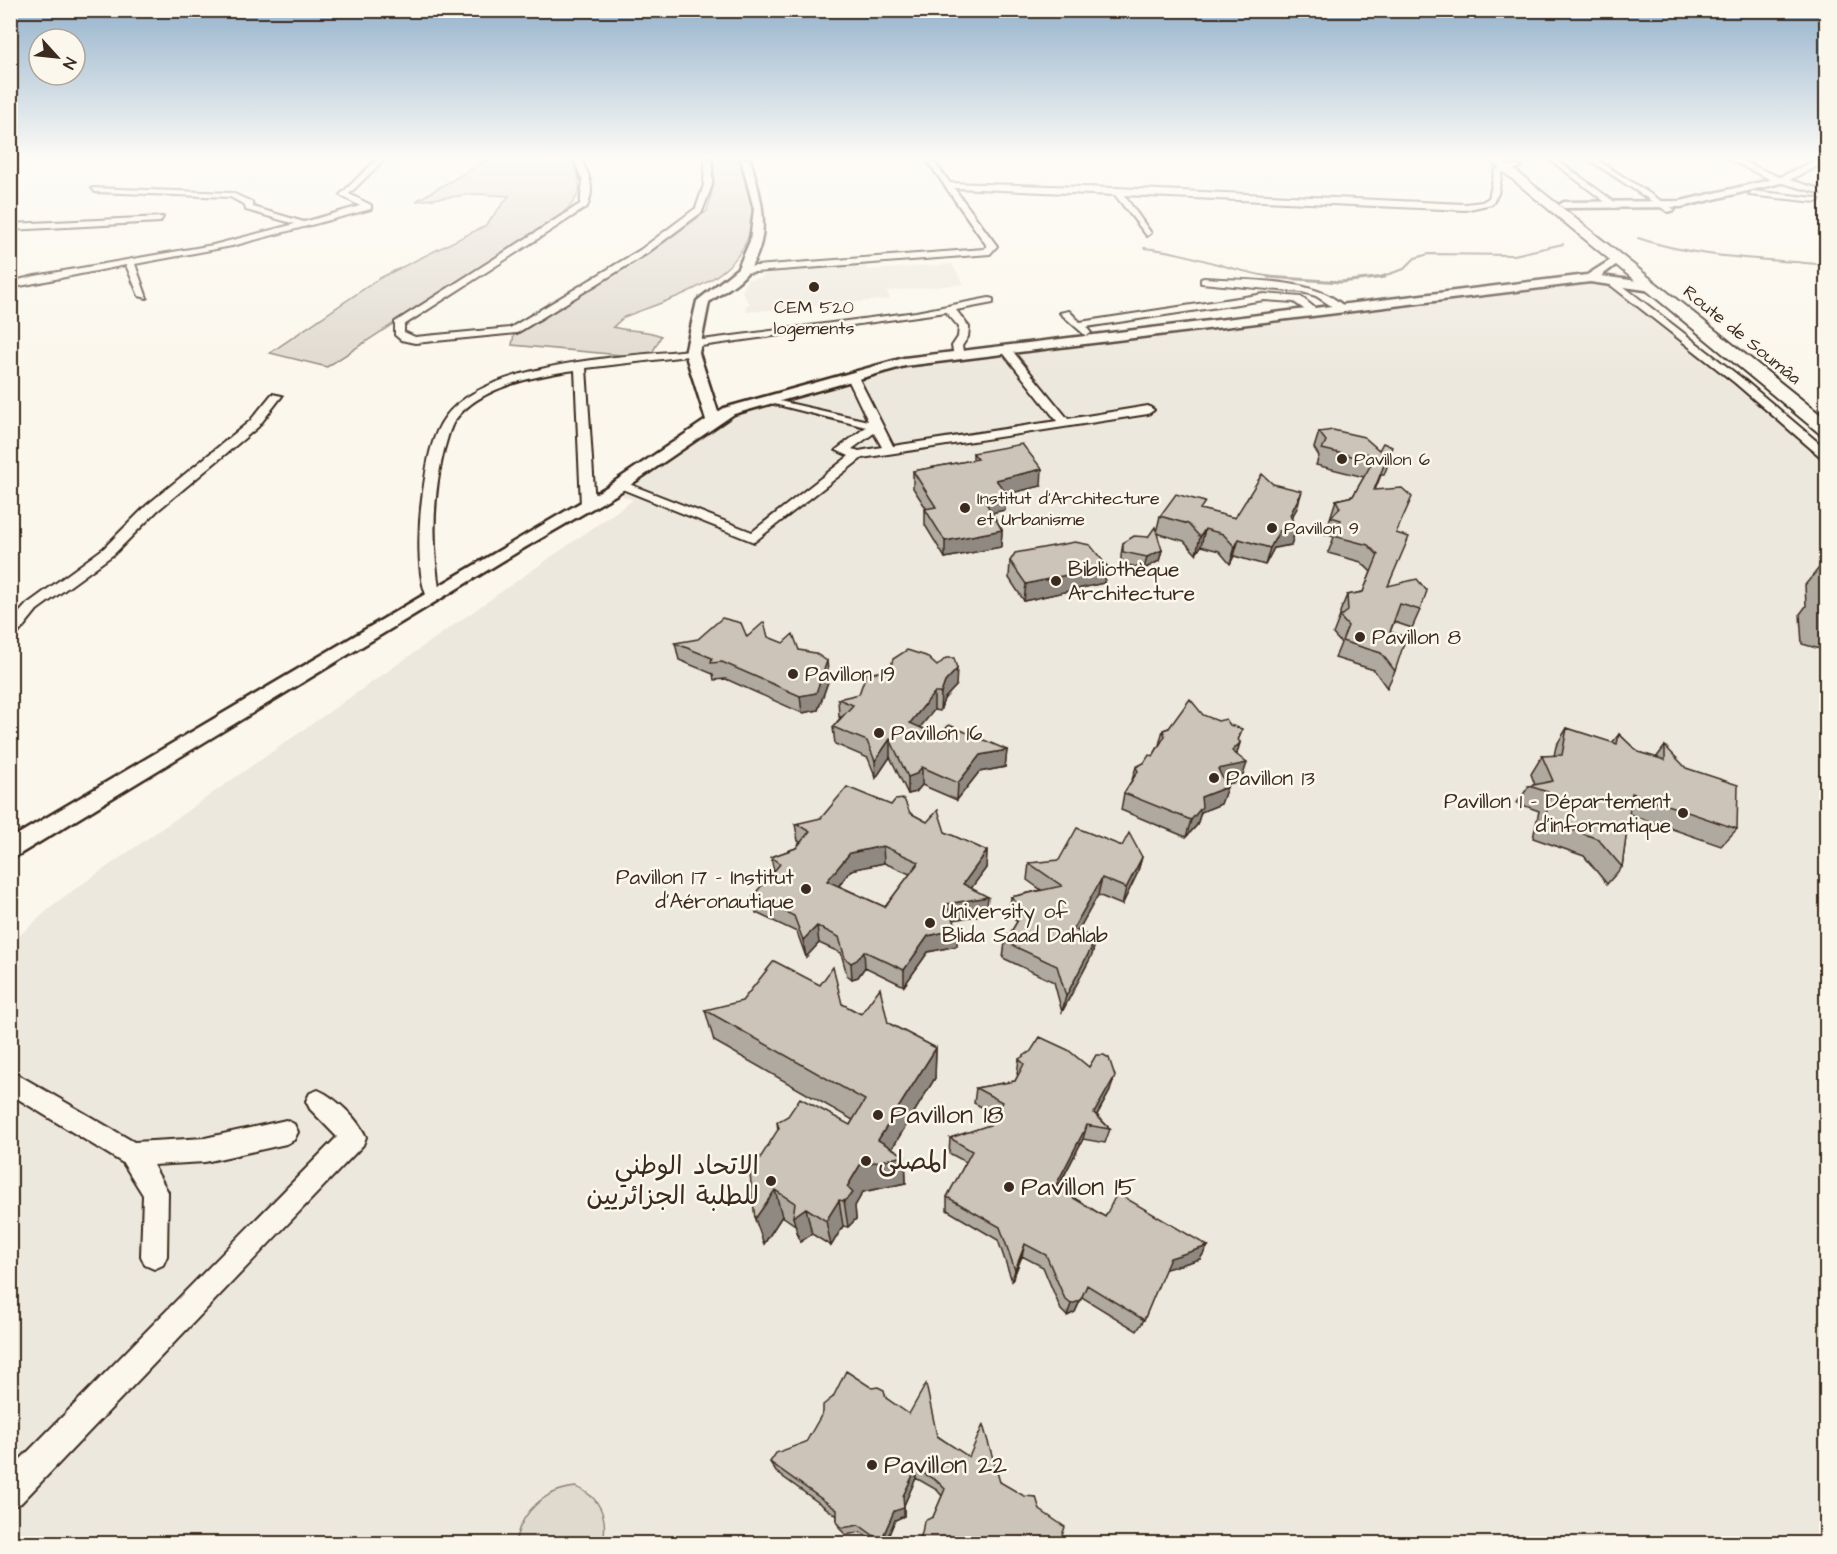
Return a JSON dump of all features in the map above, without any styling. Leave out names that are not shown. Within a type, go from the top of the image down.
[{"type":"highway","name":"Route de Soumâa","points":[[1585,232],[1827,429]]},
{"type":"highway","name":"Route de Soumâa","points":[[1598,232],[1827,410]]},
{"type":"street","points":[[10,285],[74,270],[214,248],[275,232]]},
{"type":"street","points":[[544,232],[399,324],[399,333],[405,338],[415,340],[513,331],[643,252],[670,232]]},
{"type":"street","points":[[713,420],[693,348],[703,301],[743,270],[756,241],[757,232]]},
{"type":"street","points":[[743,270],[987,252],[992,246],[982,232]]},
{"type":"street","points":[[1590,278],[1617,259]]},
{"type":"street","points":[[130,263],[144,296]]},
{"type":"street","points":[[10,851],[433,595],[588,505],[729,411],[904,362],[1590,278],[1652,287]]},
{"type":"street","points":[[1204,280],[1303,289],[1319,294],[1340,307]]},
{"type":"street","points":[[1611,281],[1739,381],[1827,455]]},
{"type":"street","points":[[1078,325],[1264,297],[1297,299],[1315,312]]},
{"type":"street","points":[[433,595],[425,538],[438,441],[450,418],[471,400],[491,388],[532,375],[989,301]]},
{"type":"street","points":[[950,309],[964,327],[963,337],[957,346],[959,356]]},
{"type":"street","points":[[1065,313],[1094,340]]},
{"type":"street","points":[[1006,350],[1064,422]]},
{"type":"street","points":[[580,367],[588,505]]},
{"type":"street","points":[[852,375],[889,450]]},
{"type":"street","points":[[10,633],[32,607],[109,551],[152,508],[255,424],[276,396]]},
{"type":"street","points":[[770,400],[876,426]]},
{"type":"street","points":[[876,426],[842,450],[858,455],[1148,410]]},
{"type":"street","points":[[619,485],[754,538],[858,455]]},
{"type":"street","points":[[10,1081],[132,1154],[156,1192],[154,1256]]},
{"type":"street","points":[[10,1492],[354,1137],[318,1101]]},
{"type":"street","points":[[132,1154],[205,1150],[286,1132]]},
{"type":"shaded area","points":[[474,232],[535,232],[327,367],[270,353],[380,278]]},
{"type":"shaded area","points":[[679,232],[749,232],[744,246],[731,264],[713,278],[692,290],[624,317],[613,327],[650,332],[661,336],[651,355],[632,356],[512,345],[514,334],[648,254]]},
{"type":"shaded area","name":"CEM 520 logements","points":[[864,264],[867,270],[952,264],[964,284],[887,291],[890,299],[747,312],[745,306],[750,304],[742,292],[748,279],[761,278],[765,274]]},
{"type":"shaded area","name":"University of Blida Saad Dahlab","points":[[1590,278],[1611,281],[1739,381],[1826,455],[1826,1543],[11,1543],[10,944],[58,901],[633,500],[611,491],[713,420],[904,362]]},
{"type":"shaded area","points":[[576,1487],[591,1496],[601,1509],[604,1525],[603,1543],[515,1543],[528,1512],[536,1504],[554,1493]]},
{"type":"building","points":[[1333,430],[1364,437],[1379,450],[1383,443],[1392,447],[1388,457],[1390,459],[1387,458],[1374,490],[1402,488],[1412,497],[1396,533],[1409,537],[1388,586],[1417,579],[1427,591],[1420,610],[1400,604],[1390,632],[1406,637],[1395,671],[1381,653],[1342,641],[1348,626],[1340,617],[1348,611],[1347,595],[1363,592],[1378,555],[1368,545],[1334,536],[1341,520],[1331,517],[1340,508],[1336,500],[1353,496],[1373,461],[1322,449],[1326,441],[1319,432]],"holes":[[[1365,453],[1376,456],[1373,461]]]},
{"type":"building","points":[[1022,444],[1042,469],[996,480],[1007,494],[983,498],[1002,530],[945,541],[925,509],[936,507],[913,471],[978,459],[973,453]]},
{"type":"building","points":[[1262,474],[1273,484],[1302,491],[1290,515],[1296,528],[1279,531],[1270,548],[1239,539],[1235,547],[1223,534],[1205,529],[1200,537],[1188,524],[1160,516],[1176,494],[1205,502],[1200,509],[1235,518]]},
{"type":"building","points":[[1155,527],[1162,550],[1147,557],[1123,552],[1123,543],[1134,536],[1148,537]]},
{"type":"building","points":[[1075,542],[1090,545],[1107,566],[1026,584],[1010,561],[1015,553]]},
{"type":"building","points":[[722,618],[741,623],[747,637],[764,622],[768,637],[783,643],[793,634],[799,650],[815,653],[827,661],[816,693],[800,696],[722,662],[711,663],[712,658],[675,643],[698,639]]},
{"type":"building","points":[[907,650],[926,656],[937,666],[946,658],[954,658],[957,669],[945,682],[941,693],[934,693],[910,723],[939,736],[949,725],[1007,750],[980,755],[958,783],[922,767],[916,774],[908,777],[890,739],[875,761],[867,741],[833,727],[853,705],[838,699],[859,694],[866,674],[890,670],[893,659]]},
{"type":"building","name":"Pavillon 13","points":[[1190,699],[1203,715],[1218,721],[1226,719],[1230,725],[1242,729],[1238,739],[1240,743],[1232,751],[1247,763],[1218,769],[1227,787],[1201,797],[1202,807],[1191,820],[1124,793],[1138,771],[1136,767],[1144,763],[1149,755],[1153,756],[1165,736],[1163,730],[1169,728]]},
{"type":"building","points":[[1567,728],[1617,744],[1619,734],[1638,752],[1665,760],[1665,746],[1686,768],[1738,785],[1737,829],[1632,793],[1622,867],[1598,839],[1545,820],[1551,793],[1529,786],[1553,781],[1542,756],[1562,755]]},
{"type":"building","name":"Pavillon 17 - Institut d'Aéronautique","points":[[847,787],[891,805],[895,800],[904,799],[910,813],[927,822],[938,810],[945,832],[987,851],[963,884],[988,897],[946,904],[958,929],[928,936],[904,970],[864,951],[857,960],[851,963],[845,958],[839,937],[817,926],[803,940],[794,916],[753,896],[780,864],[771,857],[796,848],[810,831],[795,824],[821,818]],"holes":[[[883,846],[919,862],[885,907],[827,881],[850,853]]]},
{"type":"building","points":[[1077,828],[1122,846],[1129,833],[1142,857],[1126,888],[1102,878],[1073,929],[1096,939],[1066,996],[1057,966],[1005,942],[1024,910],[1011,897],[1062,886],[1029,863],[1059,860]]},
{"type":"building","points":[[774,961],[820,985],[833,967],[842,1004],[861,1014],[880,988],[888,1023],[936,1048],[878,1140],[905,1156],[860,1165],[847,1187],[853,1193],[844,1201],[839,1200],[826,1221],[806,1208],[793,1217],[795,1203],[775,1190],[755,1219],[750,1174],[779,1128],[777,1122],[788,1116],[800,1098],[850,1125],[865,1100],[705,1010],[742,1001]]},
{"type":"building","name":"Pavillon 15","points":[[1040,1037],[1068,1050],[1089,1067],[1096,1055],[1104,1055],[1109,1058],[1115,1076],[1094,1113],[1110,1129],[1087,1125],[1055,1187],[1105,1217],[1117,1193],[1208,1246],[1170,1258],[1144,1320],[1087,1285],[1080,1301],[1071,1304],[1065,1299],[1046,1255],[1025,1244],[1015,1270],[1000,1227],[947,1197],[972,1151],[950,1138],[990,1125],[1002,1102],[976,1088],[1015,1081],[1024,1064],[1019,1059],[1031,1051]]},
{"type":"building","name":"Pavillon 22","points":[[846,1371],[872,1388],[878,1387],[884,1390],[886,1398],[909,1414],[926,1384],[937,1436],[969,1457],[983,1425],[1000,1482],[1024,1496],[1036,1497],[1040,1510],[1065,1527],[1059,1544],[917,1544],[924,1521],[933,1517],[945,1489],[937,1481],[916,1469],[903,1496],[904,1508],[894,1511],[881,1541],[859,1525],[842,1528],[837,1522],[837,1510],[770,1462],[776,1453],[806,1442],[823,1412],[823,1405],[833,1397]]},
{"type":"waterway","points":[[1638,238],[1707,254],[1826,265]]},
{"type":"waterway","points":[[1377,278],[1404,269],[1415,258],[1429,254],[1514,255],[1563,244]]},
{"type":"waterway","points":[[1144,248],[1278,278]]},
{"type":"waterway","points":[[1268,277],[1278,278]]},
{"type":"waterway","points":[[1377,278],[1385,277]]},
{"type":"waterway","points":[[1278,278],[1341,282],[1377,278]]},
{"type":"place","name":"CEM 520 logements","points":[[814,287]]},
{"type":"place","name":"Pavillon 6","points":[[1342,459]]},
{"type":"place","name":"Institut d'Architecture et Urbanisme","points":[[965,508]]},
{"type":"place","name":"Pavillon 9","points":[[1272,528]]},
{"type":"place","name":"Bibliothèque Architecture","points":[[1056,581]]},
{"type":"place","name":"Pavillon 8","points":[[1360,637]]},
{"type":"place","name":"Pavillon 19","points":[[793,674]]},
{"type":"place","name":"Pavillon 16","points":[[879,733]]},
{"type":"place","name":"Pavillon 13","points":[[1214,778]]},
{"type":"place","name":"Pavillon 1 - Département d'informatique","points":[[1683,813]]},
{"type":"place","name":"Pavillon 17 - Institut d'Aéronautique","points":[[806,889]]},
{"type":"place","name":"University of Blida Saad Dahlab","points":[[930,923]]},
{"type":"place","name":"Pavillon 18","points":[[878,1115]]},
{"type":"place","name":"المصلى","points":[[866,1161]]},
{"type":"place","name":"الاتحاد الوطني للطلبة الجزائريين","points":[[771,1181]]},
{"type":"place","name":"Pavillon 15","points":[[1009,1187]]},
{"type":"place","name":"Pavillon 22","points":[[872,1465]]}]
